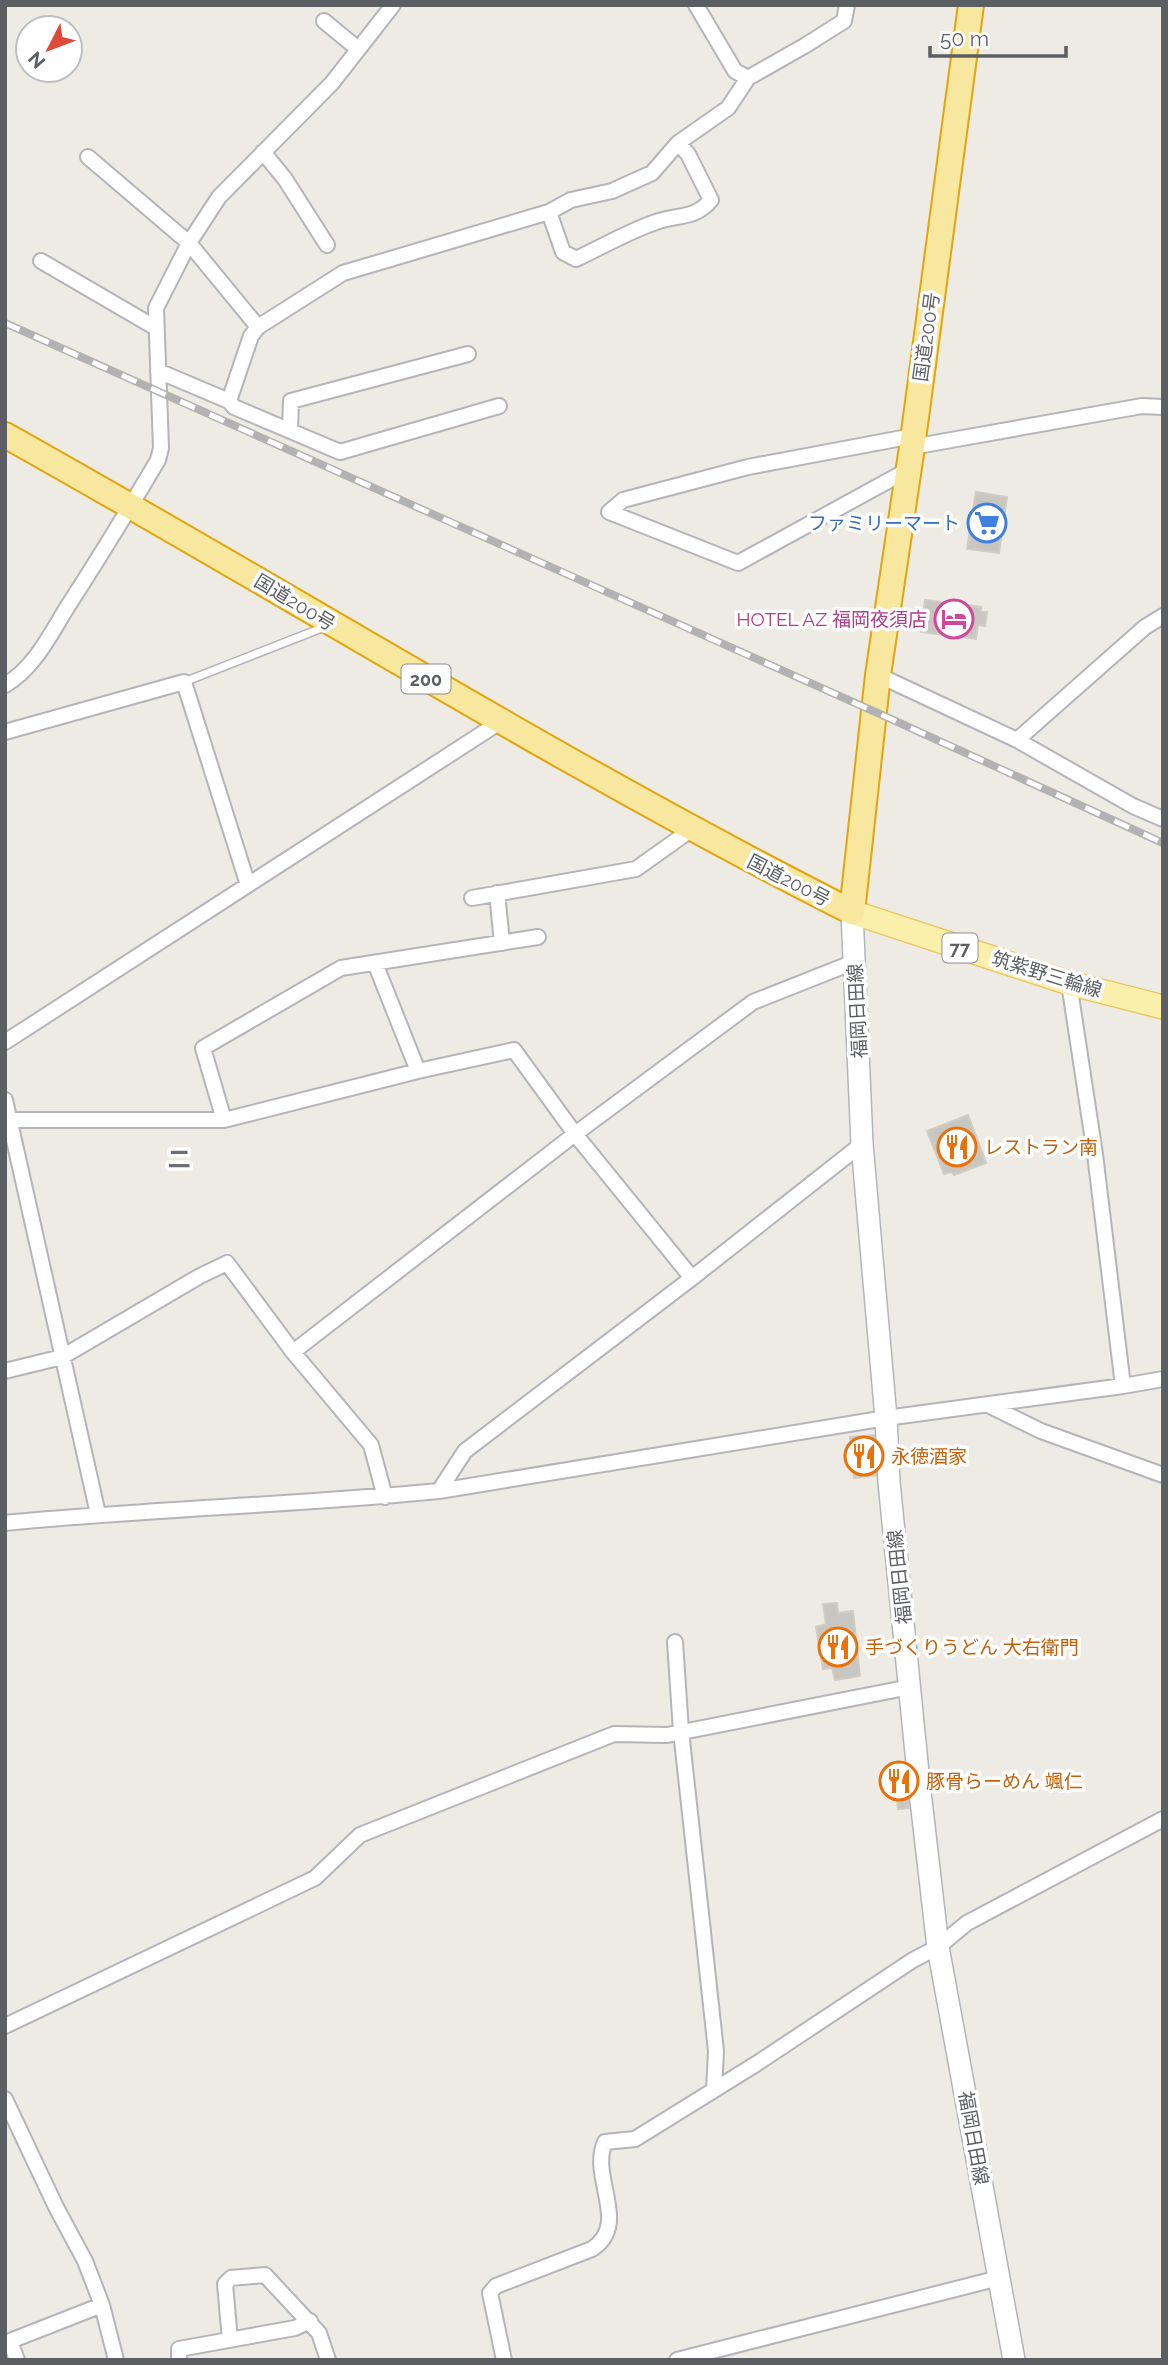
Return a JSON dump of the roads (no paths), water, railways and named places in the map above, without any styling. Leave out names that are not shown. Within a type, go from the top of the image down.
[{"type":"highway","name":"国道200号","points":[[5,435],[500,722],[735,853],[852,912],[878,675],[971,5]]},
{"type":"main road","name":"福岡日田線","points":[[852,912],[862,1143],[889,1482],[938,1947],[1014,2360]]},
{"type":"main road","name":"筑紫野三輪線","points":[[852,912],[1069,983],[1163,1007]]},
{"type":"street","points":[[5,685],[14,680],[35,657],[158,460],[161,449],[156,308],[189,243],[219,197],[332,83],[393,5]]},
{"type":"street","points":[[696,5],[735,71],[748,78]]},
{"type":"street","points":[[229,401],[251,336],[258,327],[343,273],[549,212],[571,200],[612,191],[652,173],[678,143],[728,108],[748,78],[844,21],[847,5]]},
{"type":"street","points":[[324,21],[358,50]]},
{"type":"street","points":[[549,212],[564,253],[576,259],[658,221],[702,211],[711,200],[688,154],[678,143]]},
{"type":"street","points":[[264,152],[285,178],[327,245]]},
{"type":"street","points":[[88,157],[189,243],[258,327]]},
{"type":"street","points":[[41,261],[156,328]]},
{"type":"street","points":[[290,431],[291,401],[468,354]]},
{"type":"street","points":[[158,371],[340,452],[499,406]]},
{"type":"street","points":[[911,451],[738,563],[609,512],[623,500],[748,467],[911,451],[1142,406],[1163,407]]},
{"type":"street","points":[[1017,740],[1145,627],[1163,616]]},
{"type":"street","points":[[878,675],[1017,740],[1133,806],[1163,820]]},
{"type":"street","points":[[5,732],[184,682],[248,885]]},
{"type":"street","points":[[5,1042],[500,722]]},
{"type":"street","points":[[472,898],[636,869],[692,829]]},
{"type":"street","points":[[496,893],[502,943]]},
{"type":"street","points":[[225,1121],[203,1048],[341,968],[538,937]]},
{"type":"street","points":[[293,1352],[575,1134],[753,1002],[855,961]]},
{"type":"street","points":[[375,963],[418,1071]]},
{"type":"street","points":[[1069,983],[1095,1154],[1123,1386]]},
{"type":"street","points":[[10,1120],[225,1121],[418,1071],[514,1050],[575,1134],[692,1278]]},
{"type":"street","points":[[5,1100],[98,1514]]},
{"type":"street","points":[[439,1492],[465,1451],[692,1278],[862,1143]]},
{"type":"street","points":[[5,1371],[62,1357],[227,1263],[293,1352],[371,1445],[385,1497]]},
{"type":"street","points":[[5,1523],[98,1514],[439,1492],[886,1418],[1163,1379]]},
{"type":"street","points":[[987,1405],[1041,1431],[1163,1475]]},
{"type":"street","points":[[675,1642],[681,1731],[716,2051],[714,2090]]},
{"type":"street","points":[[5,2026],[315,1878],[360,1836],[614,1734],[667,1735],[910,1687]]},
{"type":"street","points":[[504,2360],[490,2293],[496,2286],[592,2249],[604,2241],[610,2225],[600,2154],[605,2142],[635,2138],[714,2090],[913,1960],[938,1947],[967,1923],[1163,1819]]},
{"type":"street","points":[[5,2098],[56,2207],[85,2261],[102,2305],[116,2360]]},
{"type":"street","points":[[230,2340],[225,2284],[231,2278],[265,2275],[319,2333],[328,2360]]},
{"type":"street","points":[[677,2360],[999,2278]]},
{"type":"street","points":[[18,2360],[7,2342],[102,2305]]},
{"type":"street","points":[[179,2360],[179,2349],[295,2328],[310,2321]]},
{"type":"lane","points":[[184,682],[332,624]]},
{"type":"railway","points":[[5,323],[1163,843]]},
{"type":"place","name":"ファミリーマート","points":[[987,523]]},
{"type":"place","name":"HOTEL AZ 福岡夜須店","points":[[954,619]]},
{"type":"place","name":"レストラン南","points":[[957,1147]]},
{"type":"place","name":"永徳酒家","points":[[864,1456]]},
{"type":"place","name":"手づくりうどん 大右衛門","points":[[838,1647]]},
{"type":"place","name":"豚骨らーめん 颯仁","points":[[899,1781]]},
{"type":"district","name":"二","points":[[179,1158]]}]
